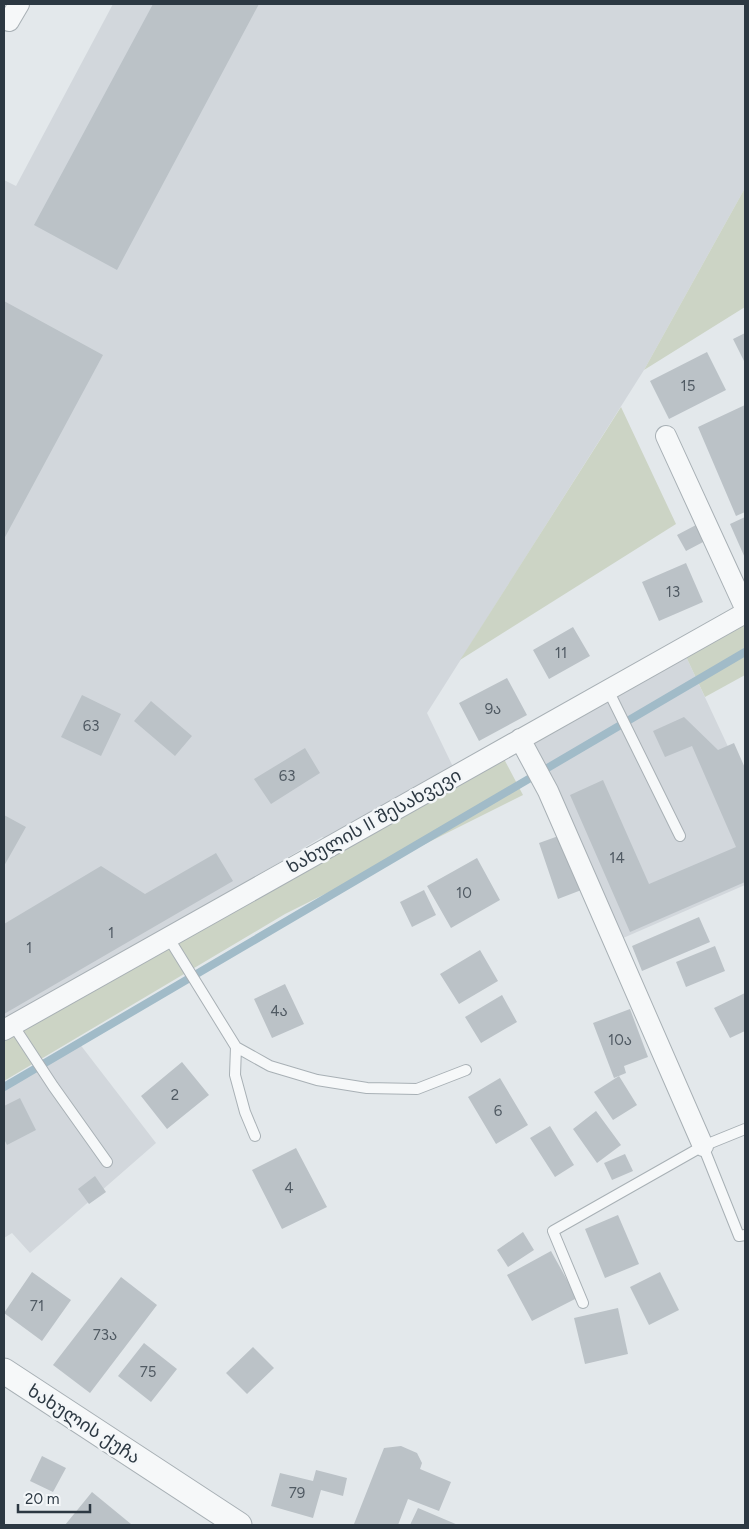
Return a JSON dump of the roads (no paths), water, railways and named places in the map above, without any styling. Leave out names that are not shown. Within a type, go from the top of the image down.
[{"type":"street","points":[[4,18],[9,21],[19,4]]},
{"type":"street","points":[[666,436],[745,608]]},
{"type":"street","name":"ხახულის II შესახვევი","points":[[8,1028],[745,613]]},
{"type":"street","points":[[520,739],[548,791],[703,1146]]},
{"type":"street","name":"ხახულის ქუჩა","points":[[4,1371],[239,1525]]},
{"type":"lane","points":[[608,690],[680,836]]},
{"type":"lane","points":[[168,937],[236,1047],[270,1066],[317,1080],[367,1088],[417,1088],[466,1070]]},
{"type":"lane","points":[[8,1028],[53,1086],[107,1162]]},
{"type":"lane","points":[[236,1047],[235,1075],[245,1112],[255,1136]]},
{"type":"lane","points":[[582,1303],[554,1231],[703,1146],[745,1129]]},
{"type":"lane","points":[[703,1146],[739,1236],[745,1235]]},
{"type":"waterway","points":[[4,1087],[745,652]]}]
